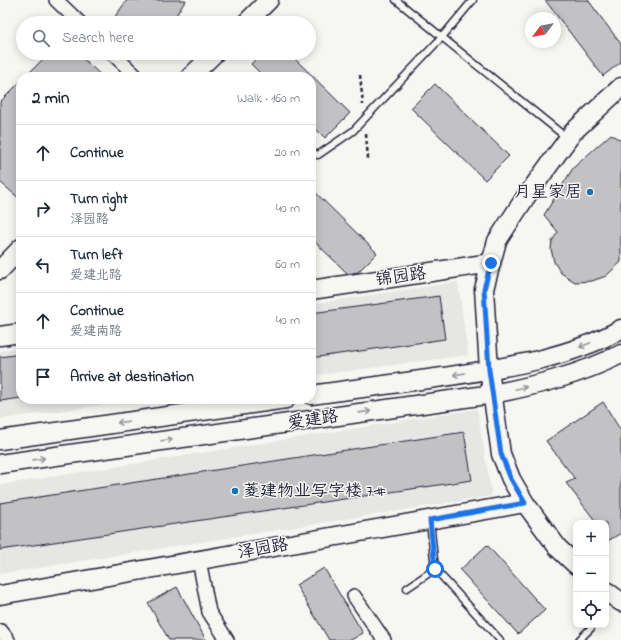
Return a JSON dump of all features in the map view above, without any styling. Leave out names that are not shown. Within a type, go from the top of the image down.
[{"type":"street","points":[[56,0],[73,16]]},
{"type":"street","points":[[253,16],[269,0]]},
{"type":"street","points":[[119,60],[132,72]]},
{"type":"street","points":[[195,72],[208,60]]},
{"type":"street","points":[[573,562],[558,548],[525,503],[511,479],[501,454],[489,370],[484,289],[497,241],[525,198],[573,132],[621,87]]},
{"type":"street","points":[[0,270],[16,253]]},
{"type":"street","name":"锦园路","points":[[316,289],[491,263]]},
{"type":"street","name":"爱建路","points":[[316,395],[489,370],[535,361],[573,350],[621,329]]},
{"type":"street","points":[[0,336],[16,334]]},
{"type":"street","name":"爱建路","points":[[0,464],[493,394],[561,378],[586,370],[621,354]]},
{"type":"street","name":"爱建路","points":[[0,440],[251,404]]},
{"type":"street","name":"泽园路","points":[[0,595],[525,503]]},
{"type":"street","points":[[199,560],[208,612],[227,640]]},
{"type":"street","points":[[607,592],[621,602]]},
{"type":"street","points":[[354,596],[384,640]]},
{"type":"lane","points":[[396,0],[568,139]]},
{"type":"lane","points":[[316,154],[318,155],[353,131],[442,37],[473,0]]},
{"type":"lane","points":[[430,520],[435,569],[500,640]]},
{"type":"lane","points":[[407,588],[435,569]]},
{"type":"lane","points":[[580,640],[591,628]]},
{"type":"shaded area","points":[[458,282],[468,355],[316,375],[316,303]]},
{"type":"shaded area","points":[[16,349],[16,404],[110,404],[0,419],[0,351]]},
{"type":"shaded area","points":[[477,409],[492,496],[0,574],[0,485]]},
{"type":"building","points":[[127,0],[186,0],[176,16],[115,16]]},
{"type":"building","points":[[545,0],[588,0],[621,44],[621,62],[603,76],[561,21],[561,12],[554,12]]},
{"type":"building","points":[[42,60],[85,60],[98,72],[30,72]]},
{"type":"building","points":[[255,60],[296,60],[308,72],[259,72],[251,64]]},
{"type":"building","points":[[316,80],[350,113],[325,138],[316,129]]},
{"type":"building","points":[[435,84],[509,156],[485,180],[411,108]]},
{"type":"building","points":[[16,86],[16,196],[0,182],[0,102]]},
{"type":"building","name":"月星家居","points":[[611,134],[621,141],[621,262],[606,276],[592,281],[575,282],[561,273],[554,262],[551,249],[552,241],[558,232],[544,215],[573,168]]},
{"type":"building","points":[[316,193],[377,253],[358,272],[348,274],[316,243]]},
{"type":"building","points":[[439,296],[445,339],[316,357],[316,312]]},
{"type":"building","points":[[16,355],[16,399],[0,401],[0,357]]},
{"type":"building","points":[[603,402],[621,431],[621,533],[609,540],[609,520],[595,520],[566,483],[575,479],[546,441]]},
{"type":"building","name":"菱建物业写字楼 7#","points":[[464,432],[472,480],[0,550],[0,503]]},
{"type":"building","points":[[487,545],[545,610],[518,634],[460,570]]},
{"type":"building","points":[[324,568],[363,633],[351,640],[329,640],[296,585]]},
{"type":"building","points":[[177,587],[206,640],[169,640],[148,603]]},
{"type":"place","name":"月星家居","points":[[590,192]]},
{"type":"place","name":"菱建物业写字楼 7#","points":[[235,491]]},
{"type":"route","points":[[435,569],[430,520],[525,503],[511,479],[501,454],[489,370],[484,289],[491,263]]}]
